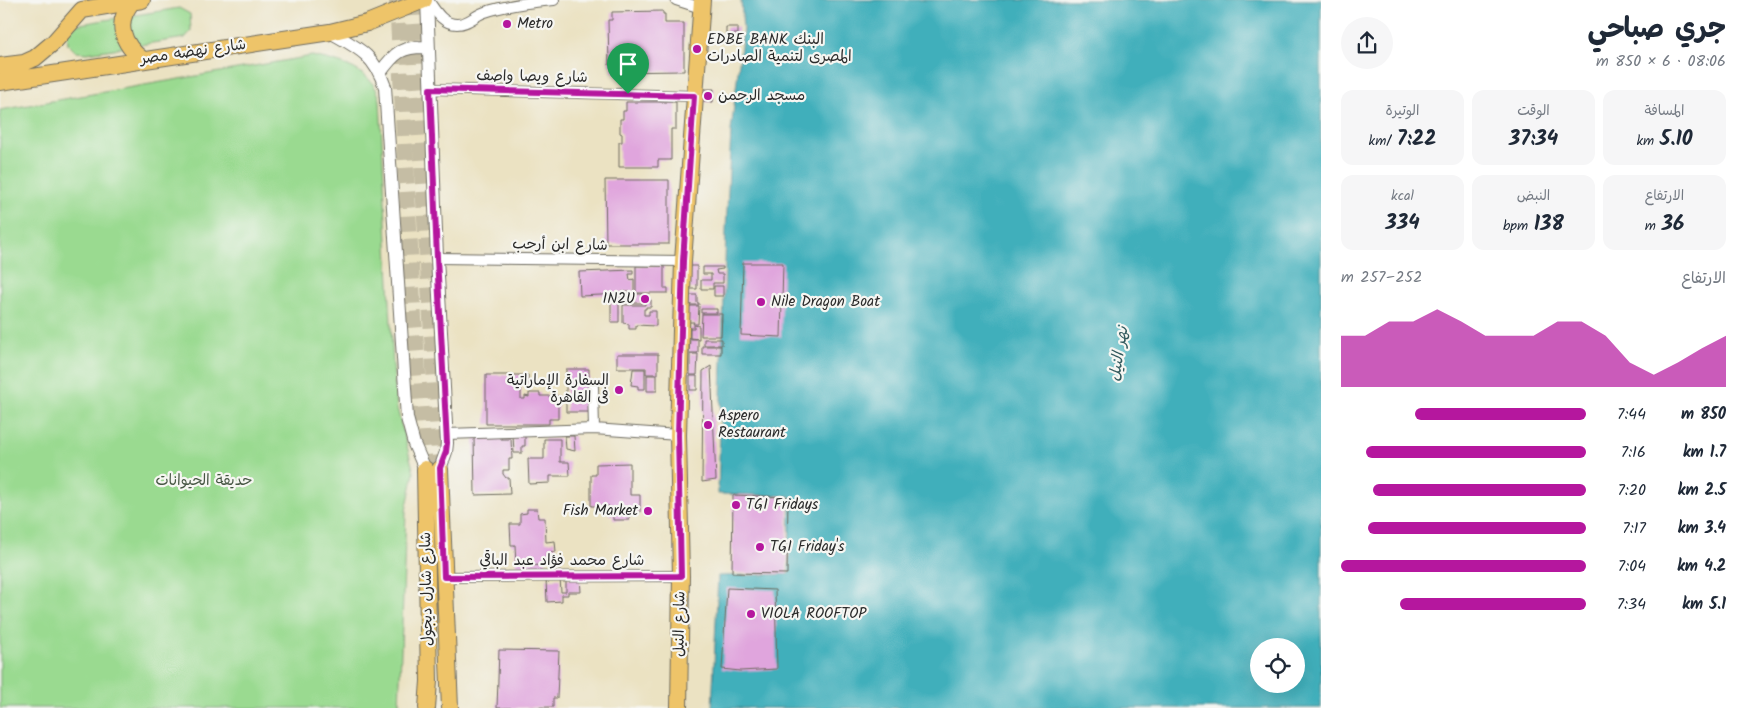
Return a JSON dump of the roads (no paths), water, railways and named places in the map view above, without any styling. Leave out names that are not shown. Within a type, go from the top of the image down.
[{"type":"main road","name":"شارع نهضه مصر","points":[[0,82],[330,32],[384,17],[426,0]]},
{"type":"main road","points":[[138,1],[124,16],[122,25],[123,34],[131,49],[143,60]]},
{"type":"main road","points":[[0,66],[24,63],[35,58],[54,42],[82,10],[138,1]]},
{"type":"main road","name":"شارع النيل","points":[[680,708],[681,576],[678,435],[683,261],[701,4]]},
{"type":"main road","name":"شارع شارل ديجول","points":[[432,469],[444,577],[450,708]]},
{"type":"main road","name":"شارع شارل ديجول","points":[[428,708],[432,469]]},
{"type":"street","points":[[426,0],[446,22],[456,24],[466,23],[487,11],[554,0]]},
{"type":"street","points":[[330,32],[364,52],[380,73],[385,87],[406,418],[414,444],[432,469],[446,452],[446,434],[426,0]]},
{"type":"street","points":[[676,0],[701,4]]},
{"type":"street","points":[[380,73],[396,54],[402,50],[428,47]]},
{"type":"street","name":"شارع ويصا واصف","points":[[430,89],[694,96]]},
{"type":"street","name":"شارع ابن أرحب","points":[[437,258],[683,261]]},
{"type":"street","points":[[593,387],[594,429]]},
{"type":"street","points":[[446,434],[594,429],[678,435]]},
{"type":"street","name":"شارع محمد فؤاد عبد الباقي","points":[[444,577],[681,576]]},
{"type":"water","name":"نهر النيل","points":[[741,0],[1321,0],[1321,708],[712,708],[718,576],[789,574],[790,496],[718,494],[731,131],[743,29]]},
{"type":"tunnel","points":[[397,0],[413,304],[425,469]]},
{"type":"tunnel","points":[[412,0],[440,469]]},
{"type":"place","name":"Metro","points":[[507,24]]},
{"type":"place","name":"EDBE BANK البنك المصرى لتنمية الصادرات","points":[[697,49]]},
{"type":"place","name":"مسجد الرحمن","points":[[708,96]]},
{"type":"place","name":"IN2U","points":[[645,299]]},
{"type":"place","name":"Nile Dragon Boat","points":[[761,302]]},
{"type":"place","name":"السفارة الإماراتية فى القاهرة","points":[[619,390]]},
{"type":"place","name":"Aspero Restaurant","points":[[708,425]]},
{"type":"place","name":"TGI Fridays","points":[[736,505]]},
{"type":"place","name":"Fish Market","points":[[648,511]]},
{"type":"place","name":"TGI Friday's","points":[[760,547]]},
{"type":"place","name":"VIOLA ROOFTOP","points":[[751,614]]},
{"type":"park label","name":"حديقة الحيوانات","points":[[204,481]]}]
